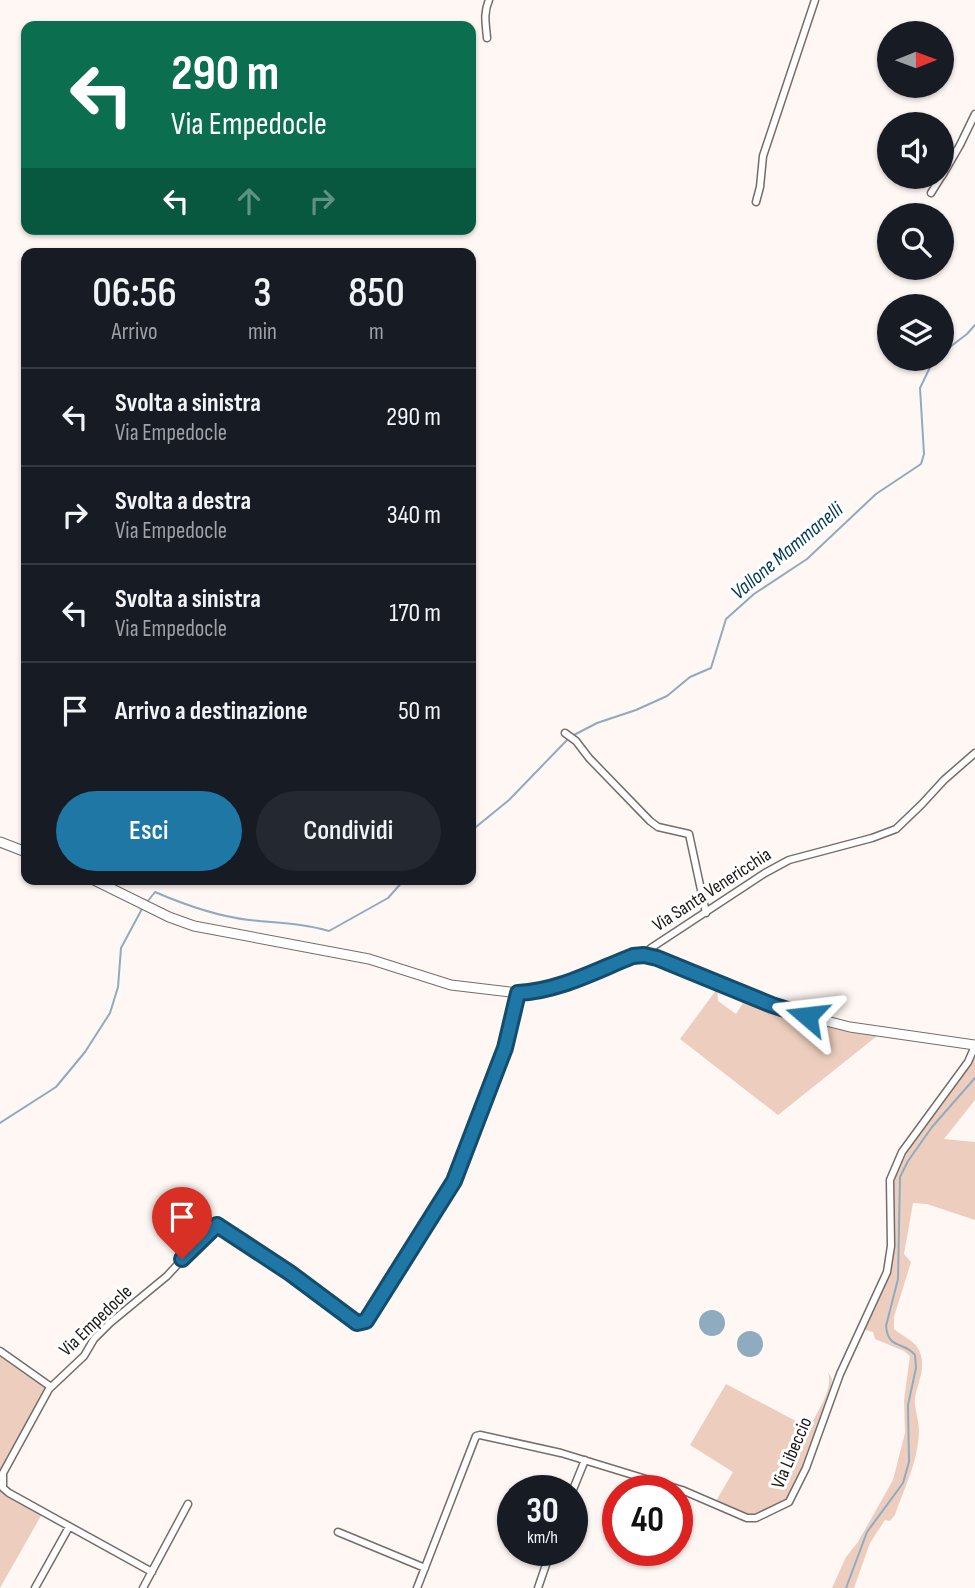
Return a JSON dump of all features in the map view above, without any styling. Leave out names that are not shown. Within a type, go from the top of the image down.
[{"type":"street","points":[[487,38],[484,22],[489,0]]},
{"type":"street","points":[[756,202],[763,156],[815,0]]},
{"type":"street","points":[[954,155],[975,114]]},
{"type":"street","points":[[931,193],[933,189]]},
{"type":"street","points":[[565,733],[576,741],[650,821],[658,827],[689,834],[706,913]]},
{"type":"street","name":"Via Santa Venericchia","points":[[644,955],[765,873],[789,860],[896,829],[975,752]]},
{"type":"street","points":[[0,842],[21,850]]},
{"type":"street","points":[[105,885],[169,917],[194,926],[369,959],[451,985],[518,993],[545,990],[633,956],[644,955],[779,1008],[807,1016],[850,1027],[975,1045]]},
{"type":"street","name":"Via Empedocle","points":[[152,1572],[9,1493],[2,1482],[7,1465],[43,1396],[84,1356],[94,1339],[110,1323],[167,1276],[215,1225],[290,1273],[357,1323],[366,1321],[454,1181],[505,1048],[518,993]]},
{"type":"street","name":"Via Libeccio","points":[[417,1588],[476,1436],[484,1434],[585,1460],[682,1490],[747,1518],[756,1518],[789,1502],[806,1468],[840,1374],[887,1272],[891,1245],[889,1194],[894,1168],[902,1152],[968,1062],[975,1045]]},
{"type":"street","points":[[0,1352],[29,1369],[51,1387]]},
{"type":"street","points":[[579,1475],[585,1460]]},
{"type":"street","points":[[143,1588],[188,1504]]},
{"type":"street","points":[[35,1588],[69,1527]]},
{"type":"street","points":[[338,1532],[425,1568]]},
{"type":"street","points":[[538,1588],[546,1566]]},
{"type":"shaded area","points":[[717,989],[718,1001],[736,1014],[745,1000],[810,1021],[877,1036],[778,1115],[680,1039]]},
{"type":"shaded area","points":[[975,1058],[975,1100],[944,1139],[975,1142],[975,1220],[927,1204],[913,1203],[904,1254],[911,1262],[894,1317],[894,1329],[917,1347],[922,1362],[915,1398],[919,1431],[914,1464],[895,1515],[890,1521],[885,1520],[870,1543],[854,1588],[832,1588],[846,1557],[858,1542],[893,1480],[905,1433],[904,1400],[910,1356],[875,1339],[873,1332],[865,1330],[889,1272],[891,1200],[896,1172],[914,1141]]},
{"type":"shaded area","points":[[0,1354],[45,1389],[0,1475]]},
{"type":"shaded area","points":[[828,1372],[832,1379],[820,1423],[799,1480],[787,1501],[759,1514],[747,1515],[716,1501],[733,1472],[690,1445],[726,1384],[809,1428],[827,1393]]},
{"type":"shaded area","points":[[0,1485],[42,1514],[0,1588]]},
{"type":"water","points":[[712,1310],[721,1314],[725,1323],[721,1332],[712,1336],[703,1332],[699,1323],[703,1314]]},
{"type":"water","points":[[750,1331],[759,1335],[763,1344],[759,1353],[750,1357],[741,1353],[737,1344],[741,1335]]},
{"type":"waterway","name":"Vallone Mammanelli","points":[[954,344],[975,325]]},
{"type":"waterway","name":"Vallone Mammanelli","points":[[572,736],[597,723],[667,696],[690,677],[711,668],[726,619],[754,594],[807,559],[876,494],[921,464],[924,454],[920,388],[928,371]]},
{"type":"waterway","name":"Vallone Mammanelli","points":[[476,827],[509,800],[568,739]]},
{"type":"waterway","name":"Vallone Mammanelli","points":[[147,902],[155,892],[189,906],[225,916],[329,931],[388,898],[400,885]]},
{"type":"waterway","points":[[0,1123],[56,1087],[85,1052],[110,1013],[118,987],[121,948],[143,907]]},
{"type":"waterway","points":[[846,1588],[867,1532],[903,1483],[909,1462],[908,1405],[916,1368],[915,1355],[893,1342],[887,1334],[886,1326],[898,1279],[900,1177],[932,1127],[975,1078]]},
{"type":"route","points":[[182,1259],[217,1225],[290,1273],[357,1323],[363,1323],[370,1318],[454,1181],[505,1048],[518,993],[563,985],[633,956],[644,955],[807,1016]]}]
